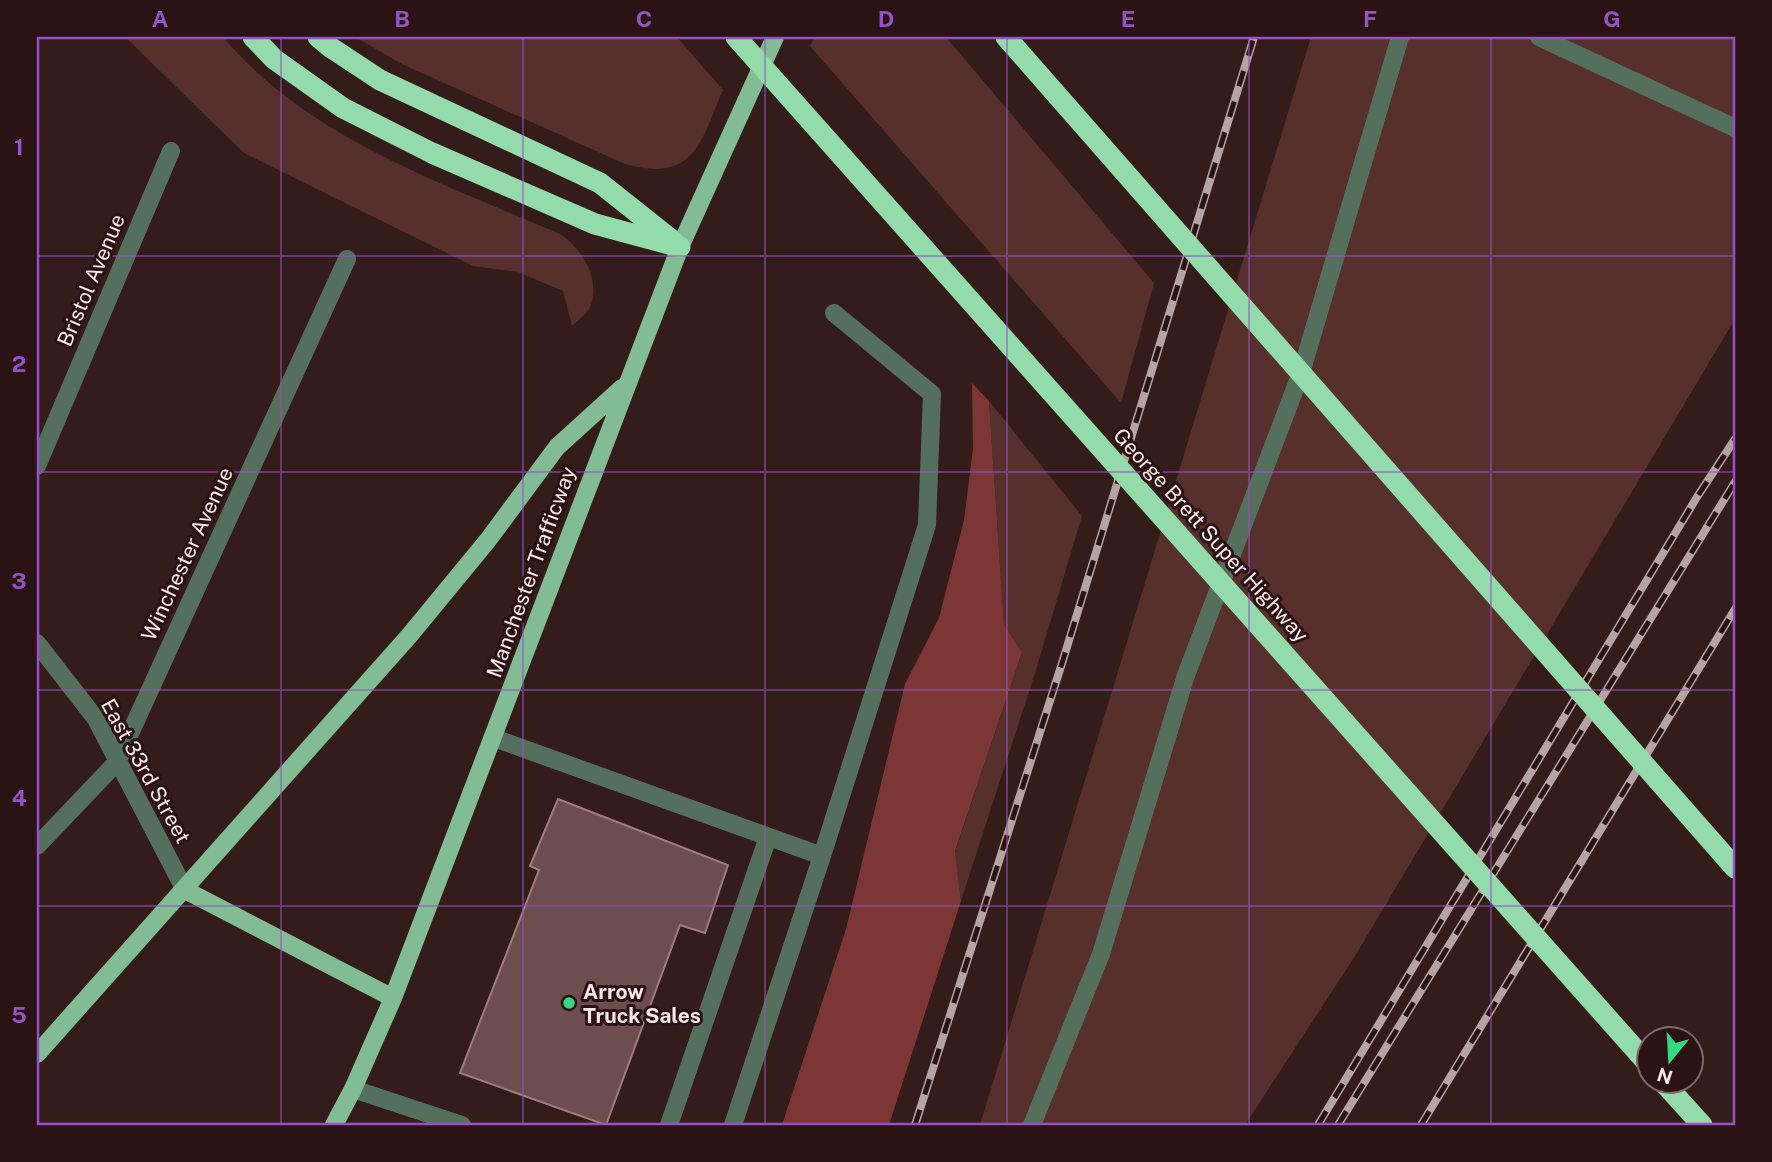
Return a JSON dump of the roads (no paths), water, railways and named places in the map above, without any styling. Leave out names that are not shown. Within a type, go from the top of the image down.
[{"type":"highway","points":[[253,37],[274,59],[343,108],[432,153],[595,224],[680,247]]},
{"type":"highway","points":[[318,37],[380,80],[600,183],[680,247]]},
{"type":"highway","name":"George Brett Super Highway","points":[[736,37],[1636,1050]]},
{"type":"highway","points":[[1006,37],[1735,868]]},
{"type":"highway","points":[[1676,1096],[1702,1125]]},
{"type":"main road","name":"Manchester Trafficway","points":[[334,1125],[393,998],[680,247],[775,37]]},
{"type":"main road","points":[[37,1054],[409,636],[488,540],[558,447],[625,386]]},
{"type":"main road","points":[[185,890],[393,998]]},
{"type":"street","points":[[1032,1125],[1101,954],[1186,675],[1301,373],[1400,37]]},
{"type":"street","points":[[1539,37],[1735,128]]},
{"type":"street","name":"Bristol Avenue","points":[[37,466],[171,151]]},
{"type":"street","name":"Winchester Avenue","points":[[37,846],[117,762],[347,259]]},
{"type":"street","points":[[733,1125],[927,525],[932,394],[834,313]]},
{"type":"street","name":"East 33rd Street","points":[[37,643],[96,719],[185,890]]},
{"type":"street","points":[[494,738],[822,856]]},
{"type":"street","points":[[669,1125],[768,837]]},
{"type":"street","points":[[353,1089],[462,1125]]},
{"type":"railway","points":[[915,1125],[1063,660],[1254,37]]},
{"type":"railway","points":[[1318,1125],[1697,497],[1735,439]]},
{"type":"railway","points":[[1338,1125],[1735,482]]},
{"type":"railway","points":[[1421,1125],[1735,609]]},
{"type":"place","name":"Arrow Truck Sales","points":[[569,1003]]}]
